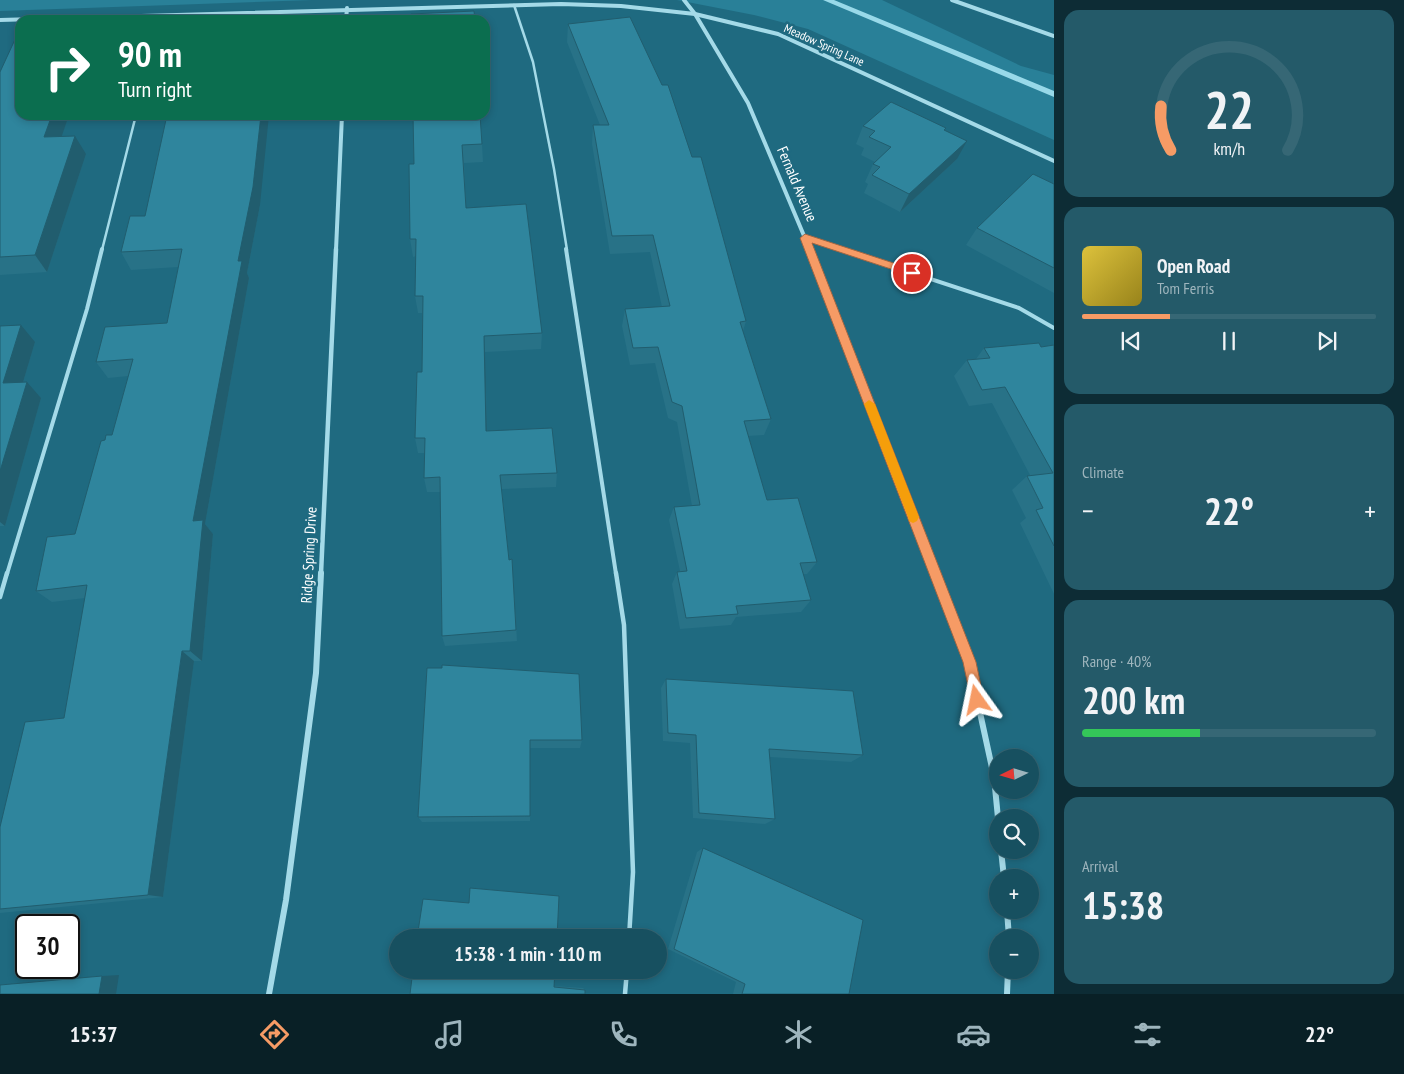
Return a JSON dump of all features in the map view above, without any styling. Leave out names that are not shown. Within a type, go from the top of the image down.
[{"type":"street","name":"Fernald Avenue","points":[[684,0],[695,14],[748,103],[805,238],[969,662],[994,777],[997,809]]},
{"type":"street","points":[[952,0],[1054,36]]},
{"type":"street","name":"Meadow Spring Lane","points":[[162,15],[347,8],[561,4],[621,6],[695,14],[778,34],[1054,161]]},
{"type":"street","points":[[346,15],[347,8]]},
{"type":"street","name":"Meadow Spring Lane","points":[[0,20],[15,20]]},
{"type":"street","name":"Ridge Spring Drive","points":[[269,994],[286,900],[316,673],[342,120]]},
{"type":"street","points":[[1007,994],[1008,979]]},
{"type":"lane","points":[[514,5],[533,62],[554,169],[624,625],[633,872],[630,929]]},
{"type":"lane","points":[[0,597],[87,309],[135,120]]},
{"type":"lane","points":[[805,238],[1019,308],[1054,328]]},
{"type":"lane","points":[[625,994],[626,979]]},
{"type":"shaded area","points":[[0,0],[312,0],[0,11]]},
{"type":"shaded area","points":[[677,0],[882,0],[1021,66],[1054,75],[1054,140],[808,29],[754,15]]},
{"type":"building","points":[[474,11],[474,15],[411,15]]},
{"type":"building","points":[[630,17],[662,85],[668,85],[692,157],[701,157],[746,321],[740,322],[771,419],[744,421],[767,500],[798,498],[817,562],[800,563],[811,600],[736,606],[738,614],[686,618],[677,572],[687,571],[674,507],[700,505],[682,406],[672,402],[658,347],[633,348],[625,309],[670,306],[653,235],[612,236],[593,125],[609,125],[568,24]]},
{"type":"building","points":[[15,40],[15,120],[50,120],[44,137],[75,136],[35,255],[0,257],[0,72]]},
{"type":"building","points":[[891,102],[946,128],[944,130],[967,141],[909,194],[872,175],[880,167],[873,164],[891,147],[869,137],[875,131],[863,126]]},
{"type":"building","points":[[166,120],[260,120],[253,187],[238,261],[242,261],[193,521],[203,520],[190,651],[182,651],[148,895],[0,909],[0,827],[25,722],[64,718],[87,585],[36,591],[47,537],[75,534],[101,441],[105,440],[106,435],[112,435],[133,359],[96,362],[105,327],[167,323],[182,249],[121,252],[130,216],[145,216]]},
{"type":"building","points":[[413,120],[480,120],[482,144],[462,145],[466,208],[526,204],[542,333],[484,336],[486,431],[552,428],[557,473],[500,475],[509,560],[512,559],[516,630],[442,636],[440,477],[424,478],[425,438],[415,438],[417,372],[422,372],[423,296],[415,296],[416,239],[410,239],[409,164],[414,164]]},
{"type":"building","points":[[1033,174],[1054,184],[1054,268],[977,228]]},
{"type":"building","points":[[21,325],[3,383],[27,382],[0,471],[0,326]]},
{"type":"building","points":[[1039,343],[1041,347],[1054,345],[1054,546],[1036,510],[1043,508],[1027,476],[1053,473],[1005,387],[982,390],[967,360],[990,358],[984,348]]},
{"type":"building","points":[[442,665],[579,674],[582,740],[530,740],[530,816],[418,817],[427,668],[442,668]]},
{"type":"building","points":[[666,679],[853,691],[863,755],[769,749],[775,819],[699,813],[696,735],[668,733]]},
{"type":"building","points":[[703,848],[863,920],[849,994],[742,994],[745,984],[674,949]]},
{"type":"building","points":[[470,888],[559,896],[557,929],[418,929],[423,899],[469,903]]},
{"type":"building","points":[[102,976],[99,994],[0,994],[0,985]]},
{"type":"building","points":[[412,979],[554,979],[554,987],[585,990],[585,994],[410,994]]},
{"type":"waterway","points":[[827,0],[1054,94]]},
{"type":"slow traffic","points":[[869,404],[913,517]]},
{"type":"route","points":[[912,273],[805,238],[969,662],[977,700]]}]
